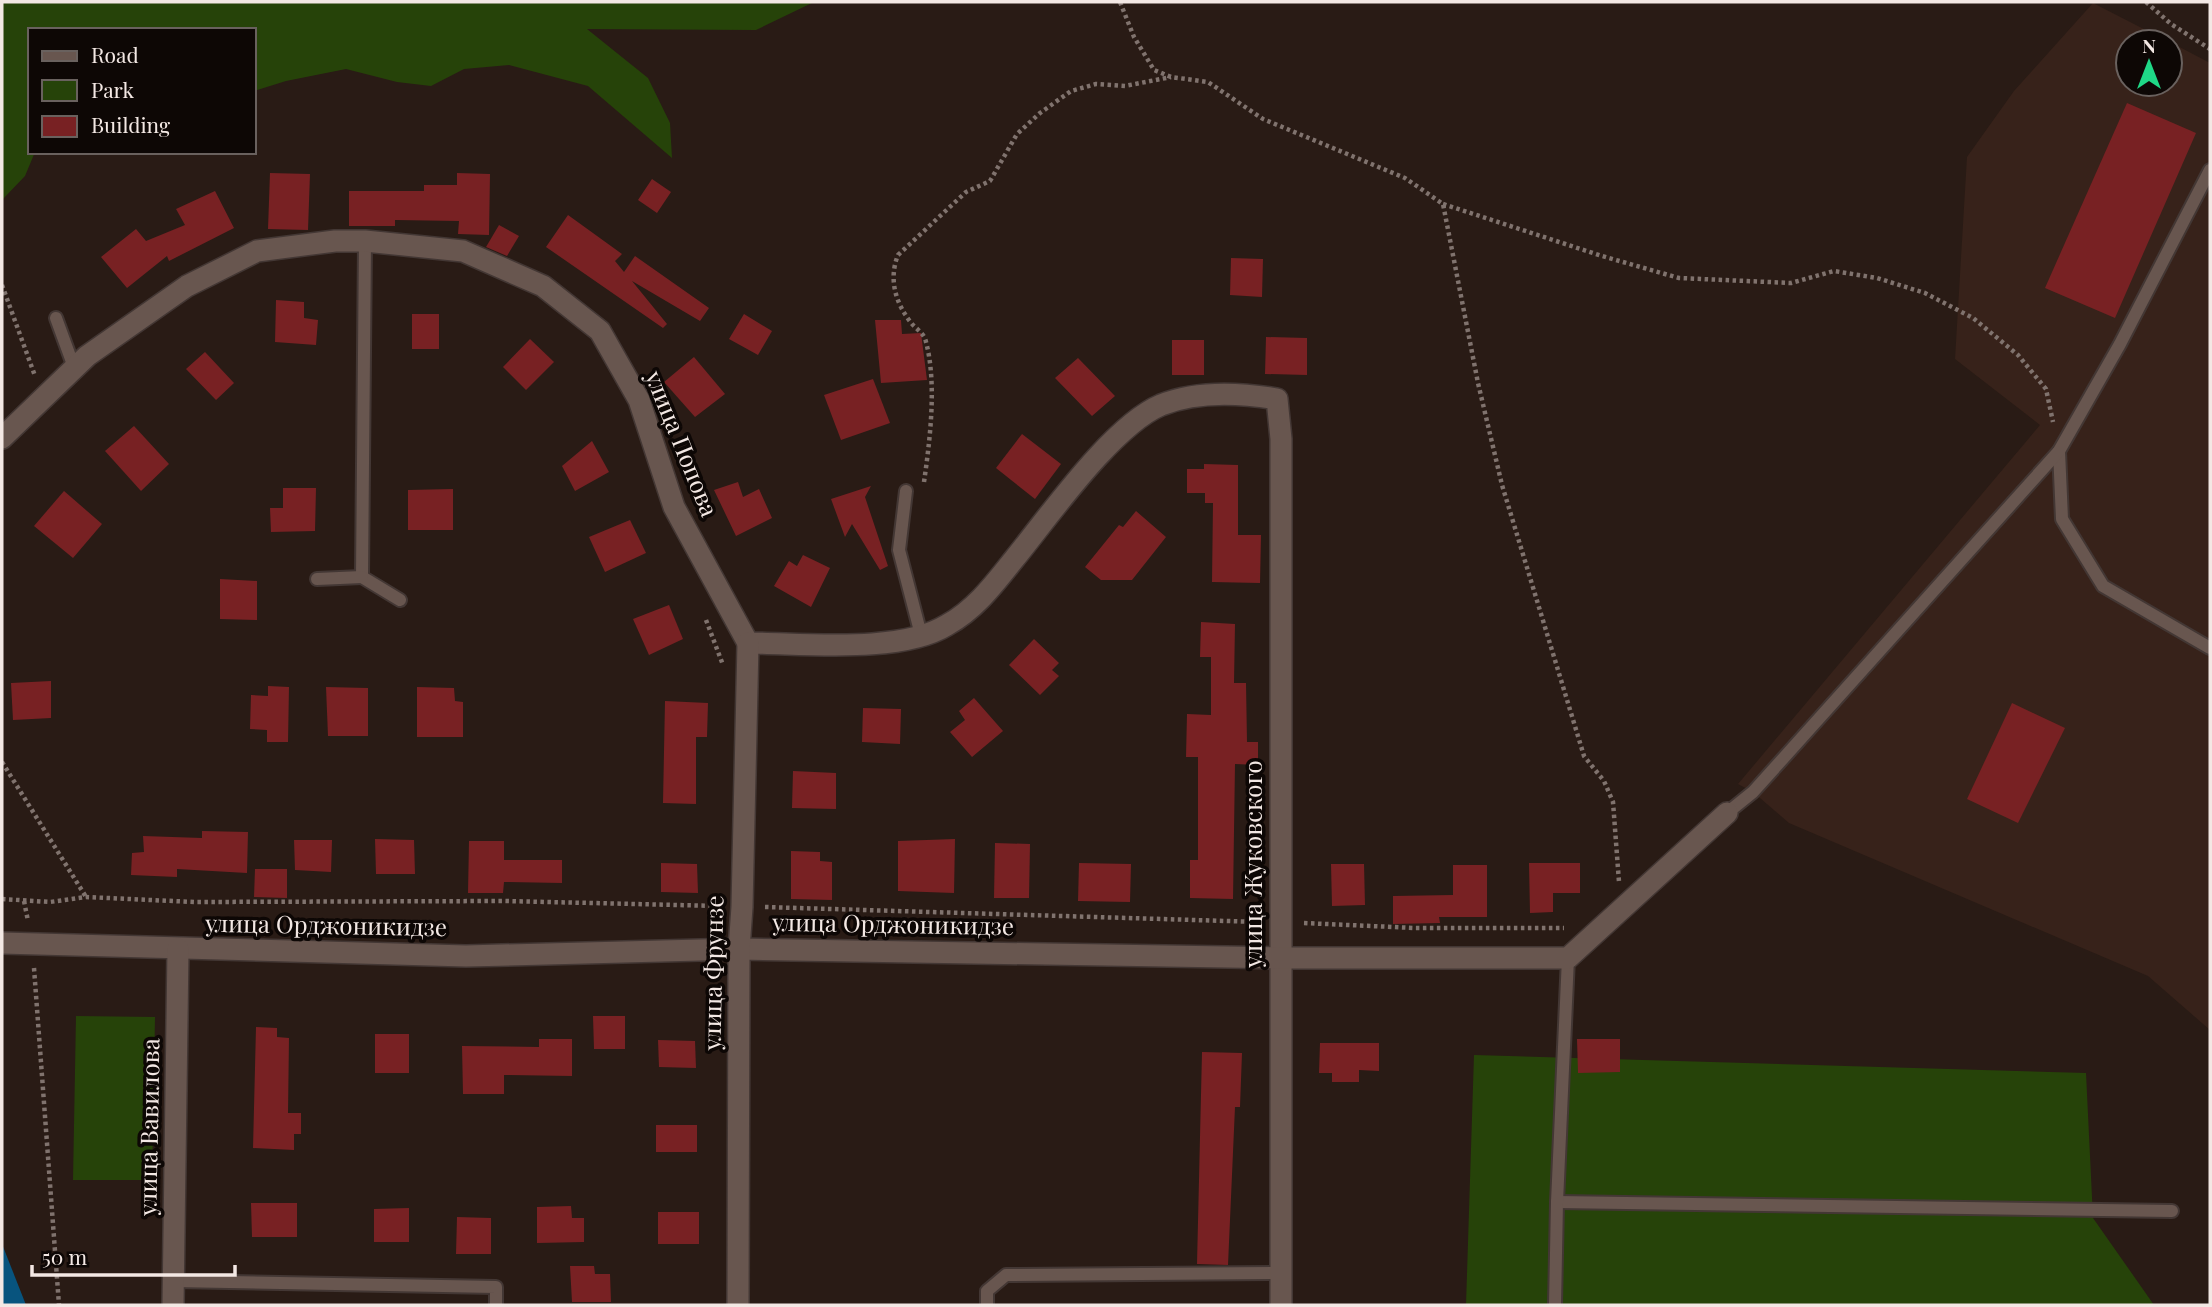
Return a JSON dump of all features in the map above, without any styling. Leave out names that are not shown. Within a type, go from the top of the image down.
[{"type":"street","name":"улица Попова","points":[[2,438],[87,356],[187,286],[257,251],[334,241],[365,241],[463,251],[543,286],[600,331],[639,400],[674,507],[748,643]]},
{"type":"street","name":"улица Жуковского","points":[[921,635],[946,626],[981,600],[1073,486],[1127,426],[1161,405],[1199,396],[1250,395],[1277,399],[1280,422],[1281,1305]]},
{"type":"street","points":[[748,643],[890,644],[921,635]]},
{"type":"street","name":"улица Фрунзе","points":[[738,1305],[739,949],[748,643]]},
{"type":"street","points":[[1568,958],[1727,813]]},
{"type":"street","name":"улица Орджоникидзе","points":[[2,943],[466,956],[739,949],[1280,958],[1568,958]]},
{"type":"street","name":"улица Вавилова","points":[[173,1305],[178,949]]},
{"type":"lane","points":[[1727,813],[1753,792],[2059,451],[2120,344],[2210,170]]},
{"type":"lane","points":[[362,578],[365,241]]},
{"type":"lane","points":[[56,318],[75,370]]},
{"type":"lane","points":[[2059,451],[2062,519],[2103,586],[2210,648]]},
{"type":"lane","points":[[906,491],[899,550],[921,635]]},
{"type":"lane","points":[[317,579],[362,578],[400,600]]},
{"type":"lane","points":[[1555,1305],[1568,958]]},
{"type":"lane","points":[[1557,1202],[2172,1211]]},
{"type":"lane","points":[[987,1305],[987,1291],[1006,1275],[1281,1273]]},
{"type":"lane","points":[[174,1281],[496,1287],[496,1305]]},
{"type":"path","points":[[1120,2],[1134,37],[1154,70],[1171,78]]},
{"type":"path","points":[[2146,2],[2171,24],[2210,50]]},
{"type":"path","points":[[924,486],[931,420],[926,339],[900,309],[893,268],[898,255],[966,192],[990,181],[1017,134],[1070,91],[1096,84],[1125,86],[1171,78],[1208,82],[1263,119],[1405,178],[1443,204],[1602,257],[1679,278],[1791,283],[1834,271],[1877,278],[1926,293],[1973,318],[2018,355],[2046,389],[2059,451]]},
{"type":"path","points":[[1443,204],[1478,383],[1502,485],[1584,756],[1604,781],[1613,802],[1617,880],[1634,898]]},
{"type":"path","points":[[2,285],[35,375],[27,384]]},
{"type":"path","points":[[702,608],[726,673]]},
{"type":"path","points":[[2,762],[86,898]]},
{"type":"path","points":[[2,899],[50,902],[86,898],[194,902],[505,901],[723,906],[724,893]]},
{"type":"path","points":[[742,906],[1415,928],[1570,928]]},
{"type":"path","points":[[33,944],[59,1305]]},
{"type":"shaded area","points":[[2093,3],[2142,28],[2114,28],[2114,98],[2184,98],[2184,49],[2210,63],[2210,1030],[2148,976],[1789,823],[1753,792],[1738,784],[2040,425],[1955,359],[1967,157],[2014,91]]},
{"type":"green space","points":[[2,2],[814,2],[756,30],[587,29],[648,78],[670,123],[672,158],[588,86],[509,65],[464,69],[431,86],[397,82],[346,69],[286,81],[256,90],[256,28],[28,28],[28,154],[34,154],[25,176],[2,200]]},
{"type":"green space","points":[[76,1016],[155,1017],[152,1180],[73,1180]]},
{"type":"green space","points":[[1474,1055],[2086,1073],[2093,1218],[2154,1305],[1466,1305]]},
{"type":"water","points":[[2,1244],[26,1305],[2,1305]]},
{"type":"building","points":[[2127,103],[2196,133],[2115,318],[2045,288]]},
{"type":"building","points":[[270,173],[310,174],[308,230],[268,229]]},
{"type":"building","points":[[457,173],[490,174],[489,235],[458,234],[459,221],[395,220],[395,226],[349,226],[349,191],[424,191],[424,185],[457,185]]},
{"type":"building","points":[[652,179],[671,192],[657,213],[638,200]]},
{"type":"building","points":[[215,191],[234,228],[169,261],[167,256],[127,288],[101,257],[136,229],[146,241],[185,225],[176,209]]},
{"type":"building","points":[[568,215],[622,254],[615,261],[624,272],[635,256],[709,308],[700,321],[632,281],[667,324],[663,328],[546,247]]},
{"type":"building","points":[[499,225],[519,236],[507,256],[486,247]]},
{"type":"building","points":[[1231,258],[1263,259],[1262,297],[1230,295]]},
{"type":"building","points":[[276,300],[304,302],[304,318],[318,320],[316,345],[275,342]]},
{"type":"building","points":[[412,314],[439,314],[439,349],[412,349]]},
{"type":"building","points":[[744,314],[772,331],[758,355],[729,339]]},
{"type":"building","points":[[875,320],[901,320],[902,334],[921,333],[927,380],[881,383]]},
{"type":"building","points":[[1266,337],[1307,338],[1307,375],[1265,374]]},
{"type":"building","points":[[530,339],[554,362],[526,390],[503,367]]},
{"type":"building","points":[[1172,340],[1204,340],[1204,375],[1172,375]]},
{"type":"building","points":[[205,352],[234,383],[216,400],[186,369]]},
{"type":"building","points":[[694,357],[725,394],[695,417],[664,382]]},
{"type":"building","points":[[1078,358],[1115,396],[1092,416],[1055,378]]},
{"type":"building","points":[[873,379],[890,423],[841,440],[824,395]]},
{"type":"building","points":[[134,426],[169,464],[141,491],[105,451]]},
{"type":"building","points":[[1022,434],[1061,464],[1035,499],[996,468]]},
{"type":"building","points":[[592,441],[609,472],[575,491],[562,466]]},
{"type":"building","points":[[1204,464],[1238,465],[1238,535],[1261,535],[1260,583],[1212,582],[1213,503],[1205,503],[1205,493],[1187,493],[1187,469],[1204,469]]},
{"type":"building","points":[[738,482],[743,497],[759,489],[772,518],[736,536],[714,490]]},
{"type":"building","points":[[871,486],[865,497],[888,566],[880,570],[852,524],[845,537],[831,499]]},
{"type":"building","points":[[283,488],[316,488],[315,531],[271,532],[270,508],[283,508]]},
{"type":"building","points":[[453,489],[453,530],[408,530],[408,490]]},
{"type":"building","points":[[64,491],[102,524],[73,558],[34,526]]},
{"type":"building","points":[[1136,511],[1166,537],[1132,580],[1101,580],[1085,567],[1119,525],[1123,527]]},
{"type":"building","points":[[630,520],[646,553],[605,572],[589,537]]},
{"type":"building","points":[[803,555],[830,568],[811,607],[774,586],[789,561],[797,566]]},
{"type":"building","points":[[220,579],[257,581],[257,620],[220,619]]},
{"type":"building","points":[[669,605],[683,639],[649,655],[633,619]]},
{"type":"building","points":[[1201,622],[1235,624],[1234,683],[1246,683],[1247,742],[1258,742],[1258,765],[1235,764],[1233,899],[1190,898],[1190,860],[1198,860],[1198,757],[1186,757],[1187,714],[1211,715],[1211,657],[1200,657]]},
{"type":"building","points":[[1034,639],[1059,663],[1052,670],[1059,676],[1040,695],[1009,665]]},
{"type":"building","points":[[51,681],[51,718],[13,720],[11,683]]},
{"type":"building","points":[[268,686],[289,687],[288,742],[267,742],[267,730],[250,729],[251,695],[268,696]]},
{"type":"building","points":[[326,687],[368,688],[368,736],[328,736]]},
{"type":"building","points":[[417,687],[454,688],[455,701],[463,702],[463,737],[417,737]]},
{"type":"building","points":[[974,698],[1003,731],[972,757],[950,732],[965,720],[959,711]]},
{"type":"building","points":[[665,701],[708,703],[707,737],[696,737],[696,804],[663,803]]},
{"type":"building","points":[[2012,703],[2065,728],[2018,823],[1967,799]]},
{"type":"building","points":[[863,708],[901,709],[900,744],[862,742]]},
{"type":"building","points":[[793,771],[836,773],[836,809],[792,808]]},
{"type":"building","points":[[202,831],[248,832],[247,873],[177,869],[177,877],[131,875],[132,853],[144,852],[143,836],[202,838]]},
{"type":"building","points":[[375,839],[414,840],[415,874],[376,874]]},
{"type":"building","points":[[955,839],[954,893],[898,891],[898,841]]},
{"type":"building","points":[[294,840],[332,840],[331,872],[295,870]]},
{"type":"building","points":[[469,841],[504,841],[504,860],[562,860],[562,883],[504,882],[503,893],[468,893]]},
{"type":"building","points":[[995,843],[1030,844],[1029,898],[994,898]]},
{"type":"building","points":[[791,851],[820,852],[820,861],[832,862],[832,900],[791,899]]},
{"type":"building","points":[[661,863],[697,864],[698,893],[661,892]]},
{"type":"building","points":[[1079,863],[1131,864],[1130,902],[1078,901]]},
{"type":"building","points":[[1529,863],[1580,863],[1580,893],[1553,893],[1553,912],[1530,913]]},
{"type":"building","points":[[1331,864],[1364,864],[1365,905],[1332,906]]},
{"type":"building","points":[[1453,865],[1487,865],[1487,917],[1439,917],[1440,923],[1393,924],[1393,896],[1453,895]]},
{"type":"building","points":[[255,869],[287,869],[287,898],[254,897]]},
{"type":"building","points":[[593,1016],[625,1016],[625,1049],[594,1049]]},
{"type":"building","points":[[256,1027],[277,1028],[277,1037],[289,1038],[288,1113],[301,1113],[301,1134],[294,1134],[294,1150],[253,1148]]},
{"type":"building","points":[[375,1034],[409,1034],[409,1073],[375,1073]]},
{"type":"building","points":[[539,1039],[572,1039],[572,1076],[504,1075],[504,1094],[463,1094],[462,1046],[539,1047]]},
{"type":"building","points":[[1577,1039],[1620,1039],[1620,1072],[1578,1073]]},
{"type":"building","points":[[658,1040],[695,1041],[696,1068],[659,1067]]},
{"type":"building","points":[[1320,1043],[1379,1043],[1379,1071],[1359,1070],[1359,1082],[1332,1082],[1332,1073],[1319,1073]]},
{"type":"building","points":[[1202,1052],[1242,1053],[1240,1107],[1235,1107],[1228,1265],[1197,1264]]},
{"type":"building","points":[[656,1125],[697,1125],[697,1152],[656,1152]]},
{"type":"building","points":[[251,1203],[297,1203],[297,1237],[252,1237]]},
{"type":"building","points":[[571,1206],[572,1218],[584,1218],[584,1242],[537,1243],[537,1207]]},
{"type":"building","points":[[409,1208],[409,1242],[374,1242],[374,1209]]},
{"type":"building","points":[[658,1212],[699,1212],[699,1244],[658,1244]]},
{"type":"building","points":[[457,1217],[491,1218],[491,1254],[456,1254]]},
{"type":"building","points":[[570,1266],[594,1266],[595,1274],[610,1274],[611,1302],[572,1302]]}]
